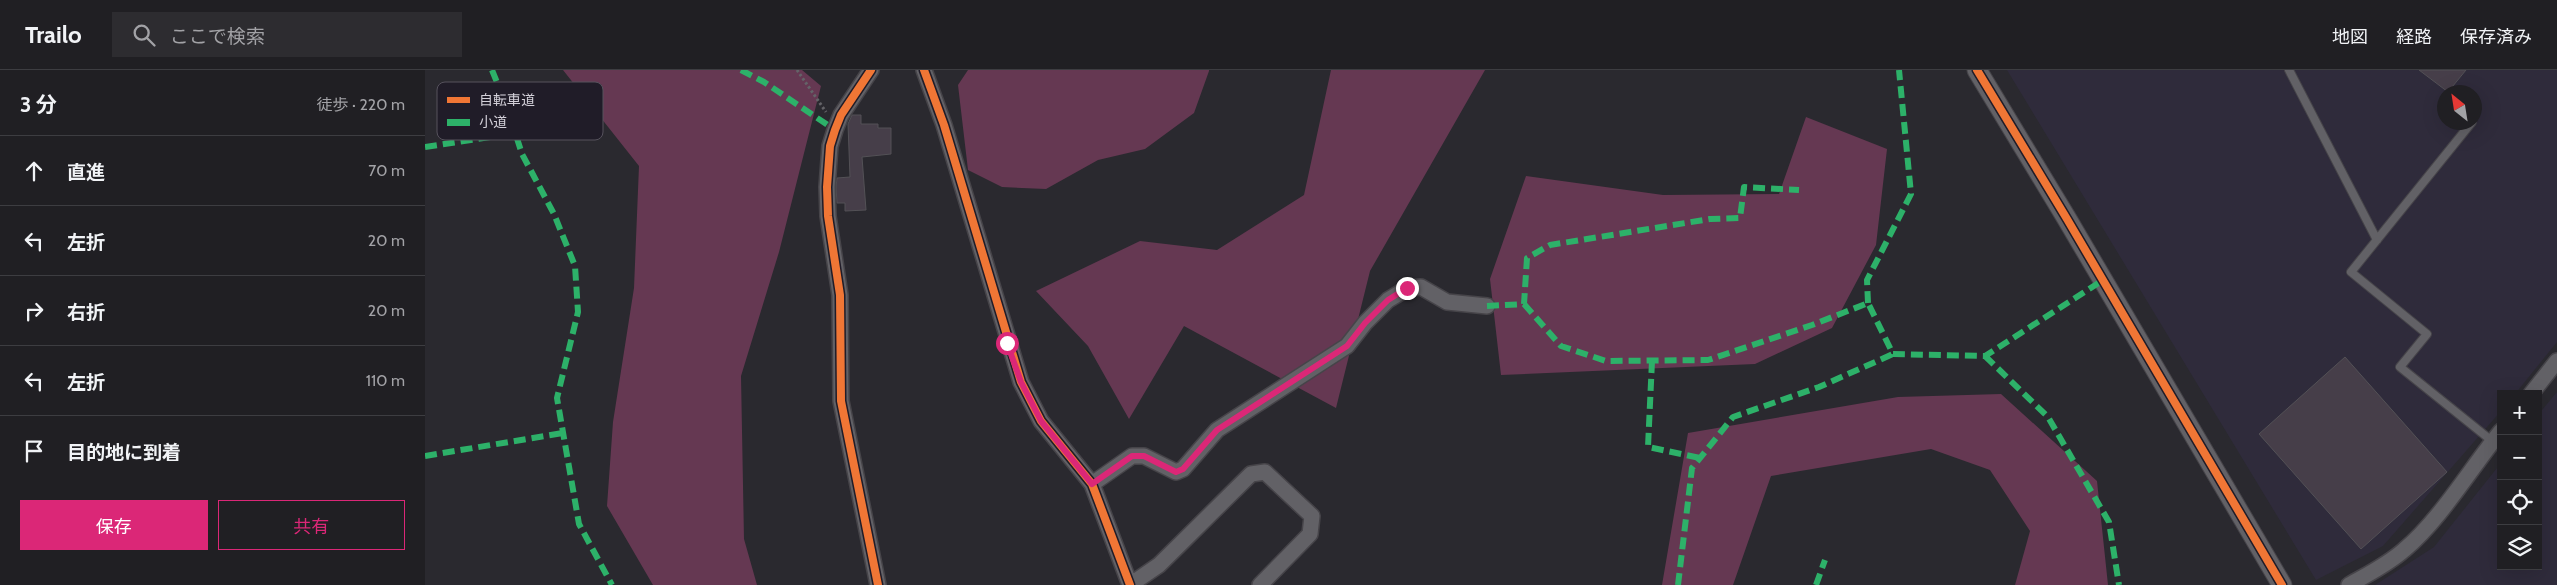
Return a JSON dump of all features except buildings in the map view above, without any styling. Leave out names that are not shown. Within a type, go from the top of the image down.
[{"type":"street","points":[[871,70],[841,115],[830,146],[827,187],[828,216],[840,295],[841,401],[879,585]]},
{"type":"street","points":[[924,70],[944,125],[1021,382],[1041,421],[1092,484],[1130,585],[1159,565],[1251,474],[1265,472],[1313,516],[1310,534],[1259,585]]},
{"type":"street","points":[[1977,70],[2067,219],[2282,585]]},
{"type":"street","points":[[1092,484],[1132,456],[1144,456],[1176,472],[1183,469],[1217,430],[1347,346],[1365,323],[1388,300],[1407,288],[1421,287],[1447,302],[1487,306]]},
{"type":"street","points":[[2534,390],[2557,361]]},
{"type":"street","points":[[2349,585],[2383,567],[2426,528],[2497,436]]},
{"type":"lane","points":[[2289,70],[2377,240]]},
{"type":"lane","points":[[2466,130],[2351,272],[2427,334],[2400,367],[2497,436]]},
{"type":"path","points":[[797,70],[837,126]]},
{"type":"shaded area","points":[[563,70],[802,70],[821,86],[779,252],[741,376],[744,539],[757,585],[653,585],[607,506],[613,422],[634,288],[639,166],[603,121],[603,82],[572,82]]},
{"type":"shaded area","points":[[968,70],[1209,71],[1194,113],[1145,149],[1098,160],[1046,189],[1002,187],[968,170],[958,85]]},
{"type":"shaded area","points":[[1331,70],[1485,70],[1370,271],[1336,408],[1184,326],[1129,419],[1088,346],[1036,291],[1140,241],[1217,250],[1304,195]]},
{"type":"shaded area","points":[[2007,70],[2557,70],[2557,342],[2518,390],[2497,390],[2497,416],[2383,546],[2316,580]]},
{"type":"shaded area","points":[[1806,117],[1887,149],[1876,245],[1832,328],[1755,364],[1501,375],[1490,279],[1526,176],[1663,195],[1779,194]]},
{"type":"shaded area","points":[[2557,392],[2557,585],[2375,585],[2434,547],[2497,468],[2497,570],[2542,570],[2542,410]]},
{"type":"shaded area","points":[[2001,394],[2097,481],[2108,585],[2015,585],[2030,531],[1990,470],[1931,449],[1771,476],[1733,585],[1662,585],[1688,433],[1898,397]]},
{"type":"marked path","points":[[492,70],[497,82]]},
{"type":"marked path","points":[[741,70],[764,82],[835,130]]},
{"type":"marked path","points":[[1868,303],[1867,280],[1911,194],[1899,70]]},
{"type":"marked path","points":[[425,147],[470,140]]},
{"type":"marked path","points":[[518,140],[522,154],[554,214],[575,266],[578,312],[557,398],[579,524],[612,585]]},
{"type":"marked path","points":[[1487,306],[1524,304],[1527,258],[1550,245],[1710,219],[1740,218],[1744,187],[1799,190]]},
{"type":"marked path","points":[[1524,304],[1561,346],[1606,361],[1708,360],[1812,325],[1868,303],[1893,354],[1985,356],[2103,280]]},
{"type":"marked path","points":[[1678,585],[1692,468],[1733,417],[1819,387],[1893,354]]},
{"type":"marked path","points":[[1985,356],[2048,417],[2109,522],[2119,585]]},
{"type":"marked path","points":[[1652,361],[1648,447],[1700,458]]},
{"type":"marked path","points":[[425,456],[563,433]]},
{"type":"marked path","points":[[1816,585],[1825,560]]},
{"type":"cycle path","points":[[871,70],[841,115],[835,130],[830,146],[827,187],[828,216],[840,295],[841,401],[878,585]]},
{"type":"cycle path","points":[[924,70],[944,125],[1021,382],[1041,421],[1092,484],[1130,585]]},
{"type":"cycle path","points":[[1977,70],[2067,219],[2282,585]]},
{"type":"route","points":[[1007,343],[1021,382],[1041,421],[1092,484],[1132,456],[1144,456],[1176,472],[1183,469],[1217,430],[1261,404],[1347,346],[1365,323],[1388,300],[1407,288]]}]
